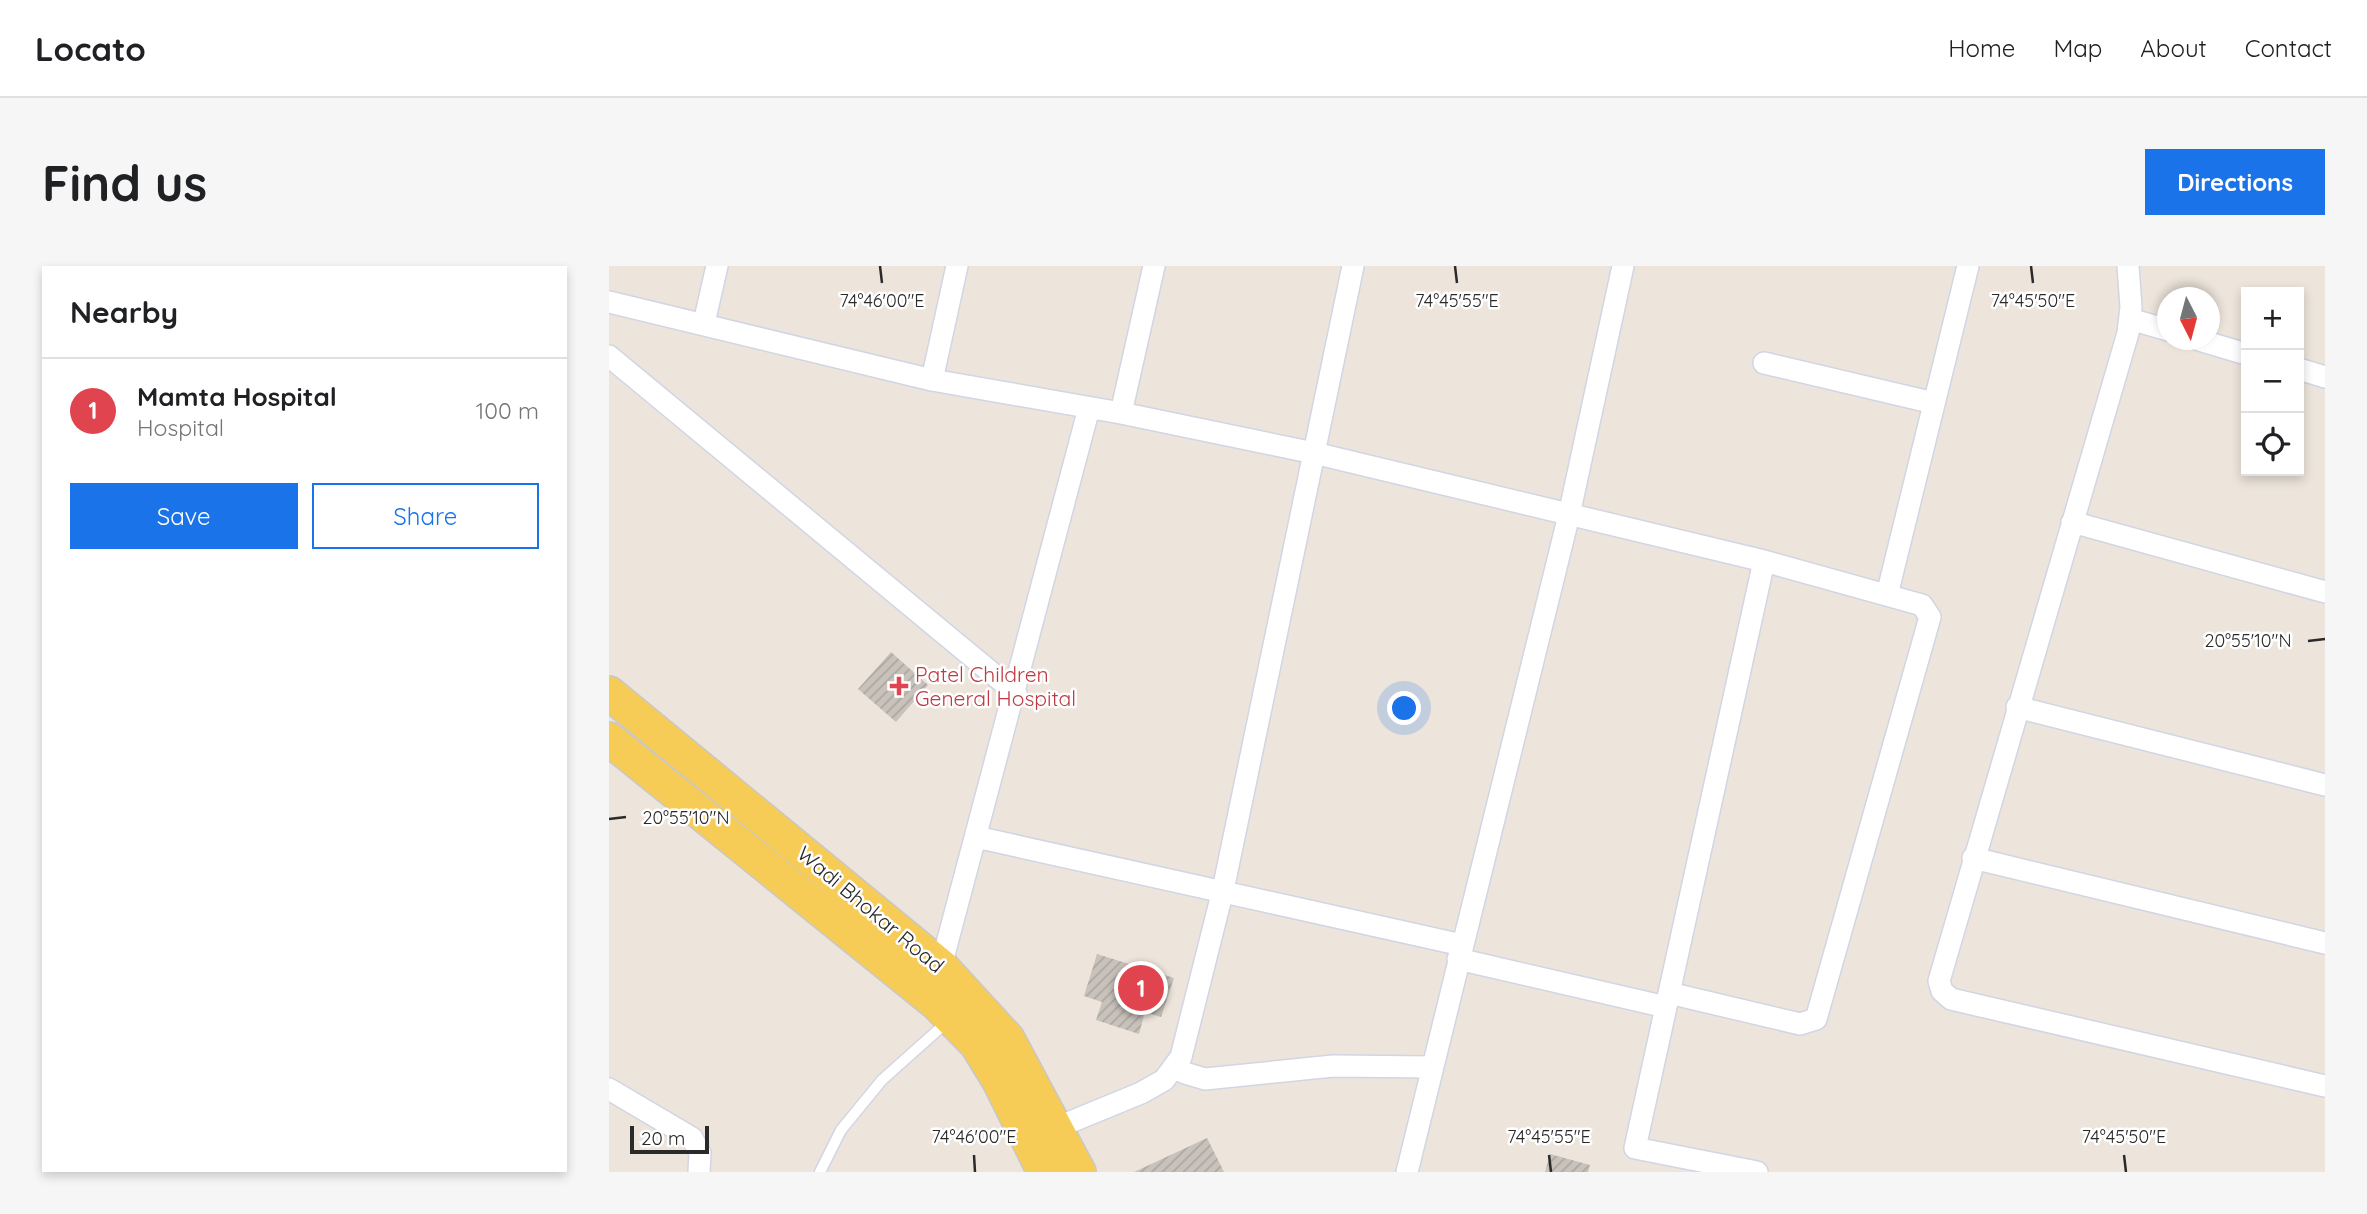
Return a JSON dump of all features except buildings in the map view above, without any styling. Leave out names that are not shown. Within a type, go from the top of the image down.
[{"type":"main road","name":"Wadi Bhokar Road","points":[[609,693],[941,966],[977,1045],[999,1080],[1042,1133],[1079,1172]]},
{"type":"main road","name":"Wadi Bhokar Road","points":[[609,739],[912,982],[962,1009]]},
{"type":"main road","name":"Wadi Bhokar Road","points":[[1042,1133],[1044,1172]]},
{"type":"street","points":[[704,323],[717,266]]},
{"type":"street","points":[[932,380],[957,266]]},
{"type":"street","points":[[1121,413],[1154,266]]},
{"type":"street","points":[[1042,1133],[1141,1093],[1164,1080],[1177,1066],[1223,890],[1353,266]]},
{"type":"street","points":[[1408,1172],[1569,515],[1623,266]]},
{"type":"street","points":[[1887,595],[1968,266]]},
{"type":"street","points":[[2128,266],[2130,319],[1939,981],[1942,991],[1951,999],[2325,1086]]},
{"type":"street","points":[[609,302],[932,380],[1121,413],[1314,453],[1764,561],[1922,605],[1930,617],[1816,1019],[1800,1024],[1668,1000],[1460,952],[1223,890],[976,836]]},
{"type":"street","points":[[2130,319],[2157,327]]},
{"type":"street","points":[[2220,346],[2241,353]]},
{"type":"street","points":[[609,356],[1016,693]]},
{"type":"street","points":[[1764,363],[1934,403]]},
{"type":"street","points":[[2304,371],[2325,377]]},
{"type":"street","points":[[941,966],[1016,693],[1089,408]]},
{"type":"street","points":[[2072,523],[2325,592]]},
{"type":"street","points":[[1757,1172],[1635,1148],[1764,561]]},
{"type":"street","points":[[2017,707],[2325,785]]},
{"type":"street","points":[[1973,858],[2325,943]]},
{"type":"street","points":[[1177,1066],[1185,1073],[1205,1079],[1301,1067],[1432,1067]]},
{"type":"street","points":[[609,1089],[692,1138],[700,1153],[699,1172]]},
{"type":"lane","points":[[820,1172],[841,1130],[882,1080],[962,1009]]},
{"type":"place","name":"Patel Children General Hospital","points":[[899,686]]},
{"type":"place","name":"Mamta Hospital","points":[[1141,988]]}]
